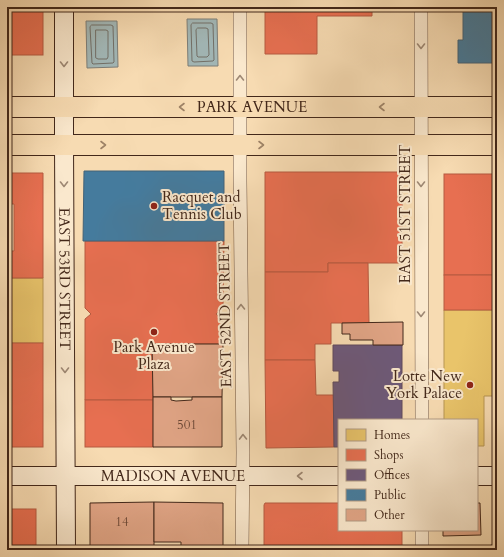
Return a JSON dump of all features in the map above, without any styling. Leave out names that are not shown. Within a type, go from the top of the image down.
[{"type":"main road","name":"EAST 53RD STREET","points":[[64,7],[66,550]]},
{"type":"main road","name":"PARK AVENUE","points":[[7,107],[497,107]]},
{"type":"main road","points":[[7,145],[497,145]]},
{"type":"main road","name":"MADISON AVENUE","points":[[7,476],[338,476]]},
{"type":"main road","points":[[478,476],[497,476]]},
{"type":"street","name":"EAST 52ND STREET","points":[[240,7],[243,476],[242,550]]},
{"type":"street","name":"EAST 51ST STREET","points":[[421,7],[422,419]]},
{"type":"street","points":[[422,531],[422,550]]},
{"type":"water","points":[[187,19],[217,19],[218,66],[188,66]]},
{"type":"water","points":[[86,21],[117,21],[118,67],[87,68]]},
{"type":"building: Homes","points":[[7,278],[43,278],[43,343],[7,343]]},
{"type":"building: Homes","name":"Lotte New York Palace","points":[[444,310],[497,310],[497,396],[484,396],[484,446],[478,446],[478,419],[444,419]]},
{"type":"building: Shops","points":[[7,7],[43,7],[43,55],[7,55]]},
{"type":"building: Shops","points":[[107,7],[204,7],[204,10],[107,10]]},
{"type":"building: Shops","points":[[265,7],[372,7],[372,16],[317,16],[317,54],[265,54]]},
{"type":"building: Shops","points":[[265,172],[402,172],[402,263],[328,263],[328,272],[265,272]]},
{"type":"building: Shops","points":[[7,173],[43,173],[43,278],[7,278],[7,251],[14,251],[14,204],[7,204]]},
{"type":"building: Shops","points":[[444,174],[497,174],[497,275],[444,275]]},
{"type":"building: Shops","name":"Park Avenue Plaza","points":[[85,241],[224,241],[223,308],[216,314],[223,320],[223,344],[152,344],[153,400],[85,400],[85,319],[91,314],[85,308]]},
{"type":"building: Shops","points":[[328,263],[368,263],[369,323],[331,323],[331,344],[315,344],[315,360],[265,360],[265,272],[328,272]]},
{"type":"building: Shops","points":[[444,275],[497,275],[497,310],[444,310]]},
{"type":"building: Shops","points":[[7,343],[43,343],[43,447],[7,447]]},
{"type":"building: Shops","points":[[265,360],[315,360],[316,395],[334,395],[334,447],[266,448]]},
{"type":"building: Shops","points":[[85,400],[153,400],[153,447],[85,447]]},
{"type":"building: Shops","points":[[265,503],[338,503],[338,531],[402,531],[402,550],[264,550]]},
{"type":"building: Shops","points":[[7,509],[36,509],[36,550],[7,550]]},
{"type":"building: Offices","points":[[333,345],[402,345],[402,419],[338,419],[338,447],[334,447],[333,382],[339,382],[339,371],[333,371]]},
{"type":"building: Public","points":[[463,7],[497,7],[497,63],[458,63],[458,40],[463,40]]},
{"type":"building: Public","name":"Racquet and Tennis Club","points":[[84,171],[224,171],[224,241],[83,241]]},
{"type":"building: Public","points":[[493,544],[497,544],[497,550],[486,550],[486,548]]},
{"type":"building: Other","points":[[403,322],[403,345],[373,345],[373,340],[350,340],[350,334],[342,334],[342,323]]},
{"type":"building: Other","points":[[152,344],[223,344],[222,397],[153,397]]},
{"type":"building: Other","points":[[153,397],[171,397],[171,400],[176,401],[192,400],[192,397],[222,397],[222,447],[153,447]]},
{"type":"building: Other","points":[[154,502],[154,550],[90,550],[90,503]]},
{"type":"building: Other","points":[[154,502],[223,503],[223,550],[181,550],[181,542],[154,542]]},
{"type":"building: Other","points":[[478,503],[480,503],[481,535],[443,536],[443,531],[478,531]]},
{"type":"place","name":"Racquet and Tennis Club","points":[[154,206]]},
{"type":"place","name":"Park Avenue Plaza","points":[[154,332]]},
{"type":"place","name":"Lotte New York Palace","points":[[470,385]]}]
